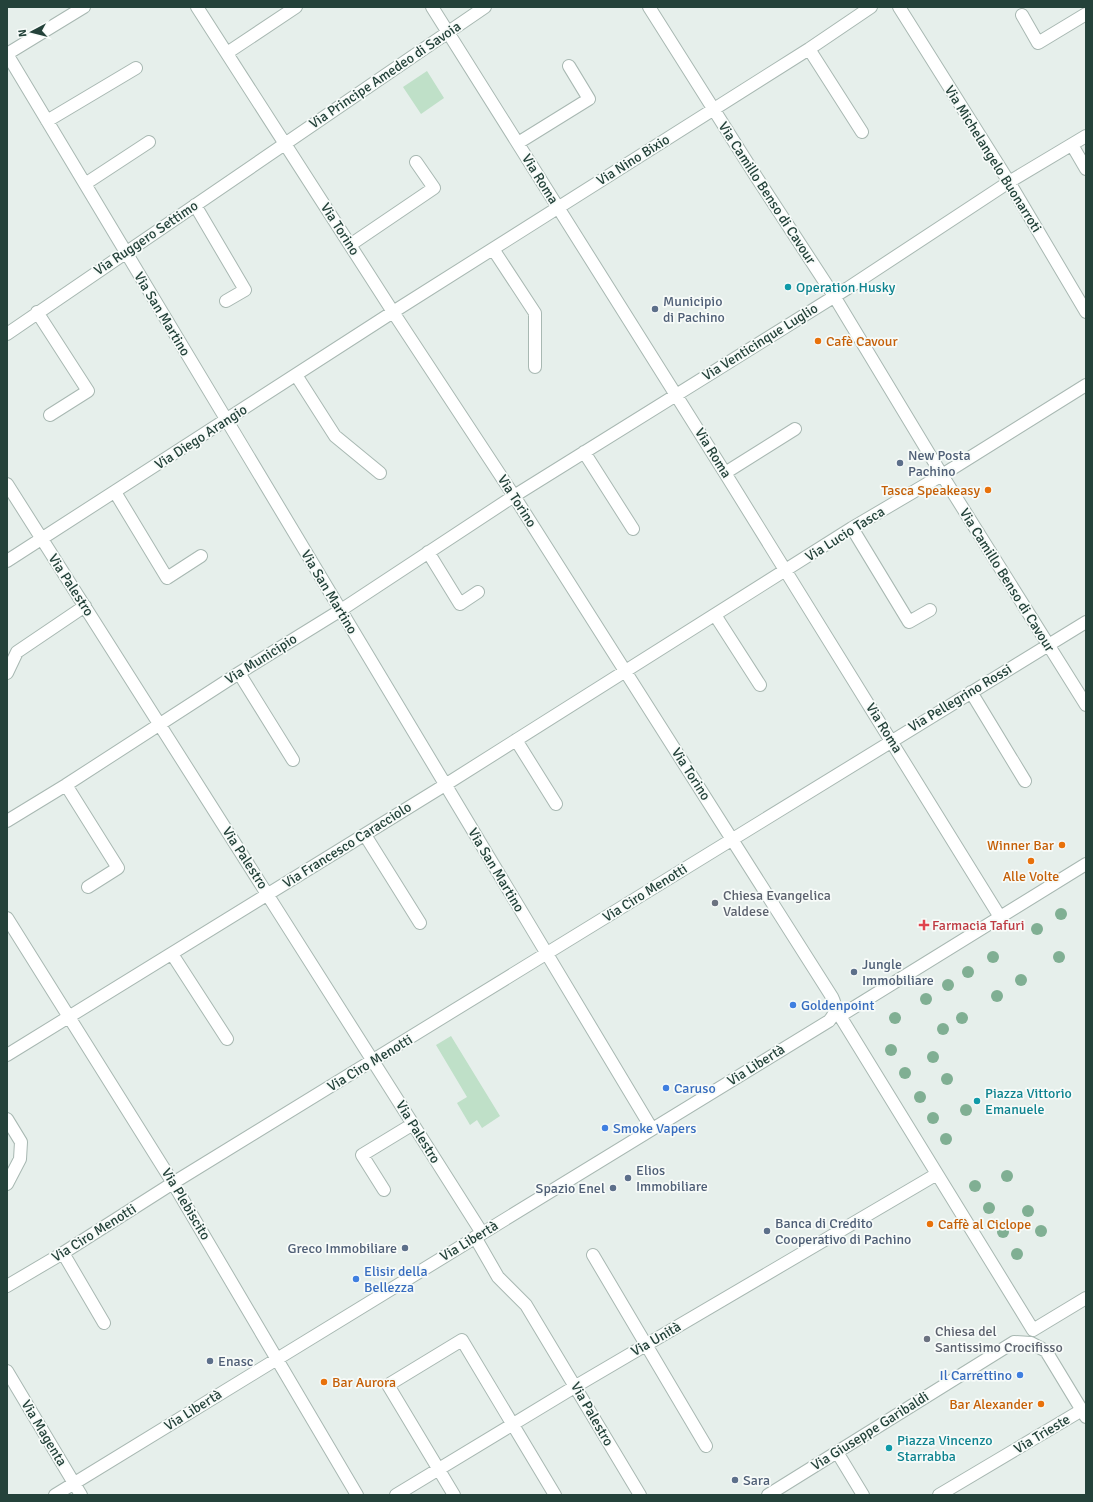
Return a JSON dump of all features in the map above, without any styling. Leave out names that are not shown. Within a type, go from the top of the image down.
[{"type":"street","points":[[7,54],[84,7]]},
{"type":"street","name":"Via Torino","points":[[197,7],[393,312],[514,496],[732,838],[832,997],[836,1006],[837,1015]]},
{"type":"street","points":[[227,53],[296,7]]},
{"type":"street","name":"Via Roma","points":[[432,7],[892,740],[1000,917]]},
{"type":"street","name":"Via Principe Amedeo di Savoia","points":[[285,144],[485,7]]},
{"type":"street","name":"Via Camillo Benso di Cavour","points":[[649,7],[834,296],[942,475],[1086,705]]},
{"type":"street","name":"Via Nino Bixio","points":[[393,312],[809,49],[871,7]]},
{"type":"street","name":"Via Michelangelo Buonarroti","points":[[899,7],[1008,182],[1086,312]]},
{"type":"street","points":[[1022,15],[1038,44],[1086,14]]},
{"type":"street","points":[[809,49],[862,132]]},
{"type":"street","name":"Via San Martino","points":[[7,54],[652,1129]]},
{"type":"street","points":[[518,144],[589,99],[569,66]]},
{"type":"street","points":[[47,121],[136,68]]},
{"type":"street","name":"Via Venticinque Luglio","points":[[514,496],[834,296],[1008,182],[1086,136]]},
{"type":"street","points":[[85,184],[149,142]]},
{"type":"street","name":"Via Ruggero Settimo","points":[[7,334],[37,312],[285,144]]},
{"type":"street","points":[[1072,145],[1086,169]]},
{"type":"street","points":[[350,245],[434,188],[416,162]]},
{"type":"street","points":[[195,205],[245,290],[226,301]]},
{"type":"street","points":[[493,249],[534,313],[535,367]]},
{"type":"street","points":[[37,312],[88,391],[50,415]]},
{"type":"street","name":"Via Diego Arangio","points":[[7,561],[393,312]]},
{"type":"street","points":[[296,375],[335,436],[380,473]]},
{"type":"street","name":"Via Lucio Tasca","points":[[625,672],[852,528],[942,475],[1086,385]]},
{"type":"street","points":[[725,473],[795,429]]},
{"type":"street","points":[[584,452],[633,529]]},
{"type":"street","name":"Via Palestro","points":[[7,484],[413,1124],[478,1235],[498,1277],[526,1304],[640,1495]]},
{"type":"street","points":[[115,492],[168,578],[202,556]]},
{"type":"street","name":"Via Municipio","points":[[7,821],[66,785],[239,673],[341,610],[514,496]]},
{"type":"street","points":[[852,528],[909,622],[930,610]]},
{"type":"street","points":[[428,552],[460,604],[478,592]]},
{"type":"street","points":[[7,673],[17,652],[85,606]]},
{"type":"street","points":[[715,615],[760,685]]},
{"type":"street","name":"Via Pellegrino Rossi","points":[[732,838],[1086,622]]},
{"type":"street","name":"Via Francesco Caracciolo","points":[[7,1055],[365,835],[625,672]]},
{"type":"street","points":[[239,673],[293,760]]},
{"type":"street","points":[[971,692],[1025,781]]},
{"type":"street","points":[[516,740],[556,804]]},
{"type":"street","points":[[66,785],[118,868],[88,887]]},
{"type":"street","points":[[365,835],[420,923]]},
{"type":"street","name":"Via Ciro Menotti","points":[[7,1286],[63,1253],[173,1183],[547,954],[732,838]]},
{"type":"street","name":"Via Libertà","points":[[55,1495],[822,1024],[1086,864]]},
{"type":"street","name":"Via Plebiscito","points":[[8,921],[173,1183],[357,1495]]},
{"type":"street","points":[[172,954],[226,1039]]},
{"type":"street","points":[[837,1015],[938,1174],[1033,1330],[1031,1343],[1046,1351],[1084,1414]]},
{"type":"street","points":[[7,1119],[21,1142],[20,1159],[7,1184]]},
{"type":"street","points":[[384,1190],[362,1155],[413,1124]]},
{"type":"street","name":"Via Unità","points":[[396,1495],[576,1386],[938,1174]]},
{"type":"street","points":[[63,1253],[104,1323]]},
{"type":"street","points":[[593,1255],[706,1446]]},
{"type":"street","points":[[1033,1330],[1086,1298]]},
{"type":"street","points":[[454,1495],[388,1385],[462,1340],[556,1495]]},
{"type":"street","name":"Via Giuseppe Garibaldi","points":[[768,1495],[1014,1342],[1031,1343]]},
{"type":"street","name":"Via Magenta","points":[[7,1371],[81,1495]]},
{"type":"street","name":"Via Trieste","points":[[939,1495],[1084,1414]]},
{"type":"street","points":[[837,1452],[863,1495]]},
{"type":"green space","points":[[427,71],[444,98],[421,114],[403,87]]},
{"type":"green space","points":[[451,1036],[500,1116],[482,1128],[477,1120],[470,1125],[457,1103],[467,1097],[436,1045]]},
{"type":"place","name":"Operation Husky","points":[[788,287]]},
{"type":"place","name":"Municipio di Pachino","points":[[655,309]]},
{"type":"place","name":"Cafè Cavour","points":[[818,341]]},
{"type":"place","name":"New Posta Pachino","points":[[900,463]]},
{"type":"place","name":"Tasca Speakeasy","points":[[988,490]]},
{"type":"place","name":"Winner Bar","points":[[1062,845]]},
{"type":"place","name":"Alle Volte","points":[[1031,861]]},
{"type":"place","name":"Chiesa Evangelica Valdese","points":[[715,903]]},
{"type":"place","name":"Farmacia Tafuri","points":[[924,925]]},
{"type":"place","name":"Jungle Immobiliare","points":[[854,972]]},
{"type":"place","name":"Goldenpoint","points":[[793,1005]]},
{"type":"place","name":"Caruso","points":[[666,1088]]},
{"type":"place","name":"Piazza Vittorio Emanuele","points":[[977,1101]]},
{"type":"place","name":"Smoke Vapers","points":[[605,1128]]},
{"type":"place","name":"Elios Immobiliare","points":[[628,1178]]},
{"type":"place","name":"Spazio Enel","points":[[613,1188]]},
{"type":"place","name":"Caffè al Ciclope","points":[[930,1224]]},
{"type":"place","name":"Banca di Credito Cooperativo di Pachino","points":[[767,1231]]},
{"type":"place","name":"Greco Immobiliare","points":[[405,1248]]},
{"type":"place","name":"Elisir della Bellezza","points":[[356,1279]]},
{"type":"place","name":"Chiesa del Santissimo Crocifisso","points":[[927,1339]]},
{"type":"place","name":"Enasc","points":[[210,1361]]},
{"type":"place","name":"Il Carrettino","points":[[1020,1375]]},
{"type":"place","name":"Bar Aurora","points":[[324,1382]]},
{"type":"place","name":"Bar Alexander","points":[[1041,1404]]},
{"type":"place","name":"Piazza Vincenzo Starrabba","points":[[889,1448]]},
{"type":"place","name":"Sara","points":[[735,1480]]}]
